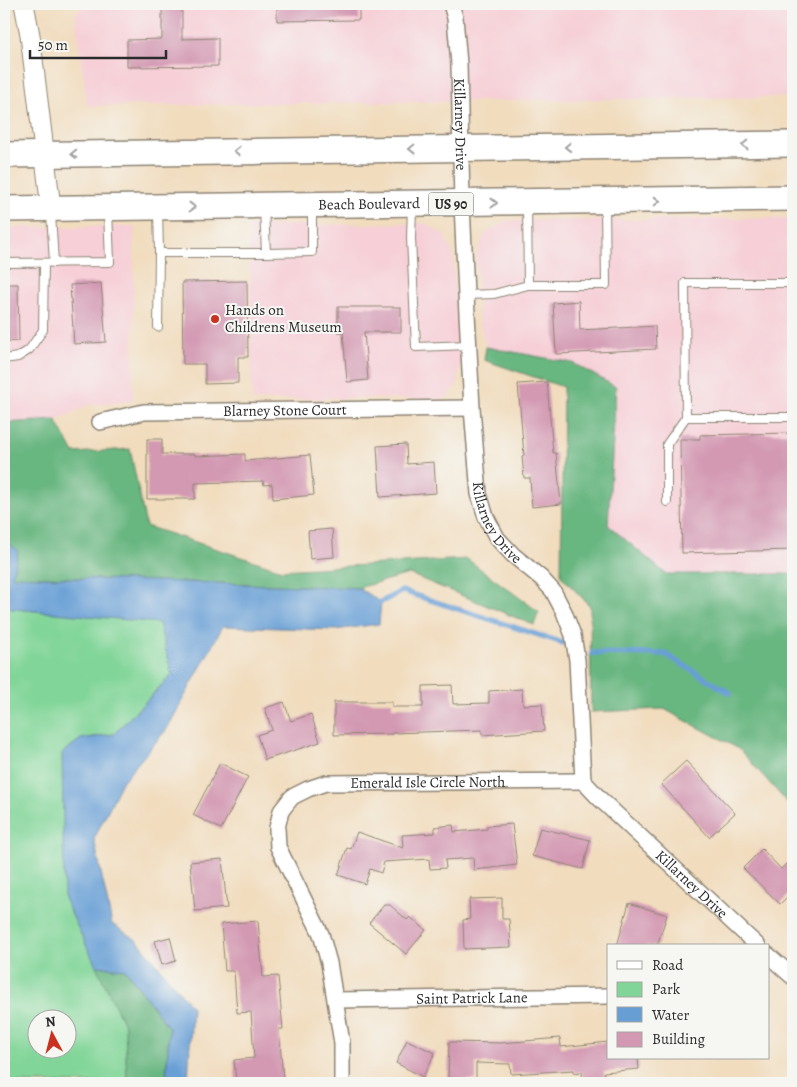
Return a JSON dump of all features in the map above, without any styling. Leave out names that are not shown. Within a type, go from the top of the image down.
[{"type":"highway","points":[[4,155],[793,144]]},
{"type":"highway","name":"Beach Boulevard","points":[[4,209],[793,198]]},
{"type":"street","points":[[24,4],[30,35],[51,208]]},
{"type":"street","name":"Killarney Drive","points":[[451,4],[456,18],[459,64],[462,203],[472,408],[479,494],[486,516],[497,538],[553,591],[573,635],[577,660],[584,781],[599,798],[752,944]]},
{"type":"street","name":"Blarney Stone Court","points":[[100,422],[144,412],[472,408]]},
{"type":"street","name":"Emerald Isle Circle North","points":[[336,1000],[321,934],[278,847],[277,828],[281,811],[292,797],[326,783],[584,781]]},
{"type":"street","points":[[770,956],[793,977]]},
{"type":"street","name":"Saint Patrick Lane","points":[[336,1000],[607,996]]},
{"type":"street","points":[[336,1000],[342,1043],[342,1083]]},
{"type":"lane","points":[[466,295],[494,294],[528,285],[606,285],[605,201]]},
{"type":"lane","points":[[527,202],[528,285]]},
{"type":"lane","points":[[412,204],[411,238],[416,347],[470,345]]},
{"type":"lane","points":[[159,253],[312,252],[312,205]]},
{"type":"lane","points":[[264,206],[266,253]]},
{"type":"lane","points":[[4,263],[110,262],[108,207]]},
{"type":"lane","points":[[158,207],[158,327]]},
{"type":"lane","points":[[51,208],[54,263]]},
{"type":"lane","points":[[4,359],[18,357],[28,350],[44,330],[44,263]]},
{"type":"lane","points":[[667,502],[667,444],[686,417],[685,283],[793,283]]},
{"type":"lane","points":[[686,417],[793,417]]},
{"type":"shaded area","points":[[87,4],[793,4],[793,97],[87,106],[75,14]]},
{"type":"shaded area","points":[[4,21],[11,103],[4,103]]},
{"type":"shaded area","points":[[793,218],[793,574],[666,574],[608,525],[615,387],[573,363],[486,347],[479,321],[476,257],[484,235],[505,221]]},
{"type":"shaded area","points":[[425,223],[444,235],[453,253],[460,366],[457,384],[448,397],[438,399],[329,398],[252,401],[249,226]]},
{"type":"shaded area","points":[[134,226],[133,401],[89,405],[56,420],[4,423],[4,228]]},
{"type":"green space","points":[[486,347],[573,363],[616,387],[608,525],[666,574],[793,574],[793,809],[739,749],[664,709],[591,712],[590,606],[561,576],[563,387],[484,360]]},
{"type":"green space","points":[[56,420],[74,453],[130,449],[146,526],[282,570],[467,559],[539,612],[534,625],[409,574],[358,588],[11,576],[4,541],[4,423]]},
{"type":"green space","points":[[4,608],[159,622],[172,674],[114,734],[81,739],[64,898],[125,1026],[127,1083],[4,1083]]},
{"type":"green space","points":[[96,966],[125,969],[169,1028],[166,1083],[127,1083],[125,1026]]},
{"type":"water","points":[[4,541],[7,541],[18,551],[12,576],[358,588],[381,602],[379,624],[335,630],[223,626],[167,729],[122,782],[94,839],[112,924],[138,941],[192,1007],[188,1083],[166,1083],[169,1028],[125,969],[96,966],[64,898],[62,753],[81,739],[114,734],[172,675],[159,623],[4,608]]},
{"type":"building","points":[[162,4],[182,4],[182,39],[218,38],[218,66],[127,67],[127,40],[162,39]]},
{"type":"building","points":[[277,4],[359,4],[359,20],[277,21]]},
{"type":"building","name":"Hands on Childrens Museum","points":[[247,281],[248,357],[238,357],[238,383],[205,384],[205,364],[183,364],[182,282]]},
{"type":"building","points":[[101,283],[106,342],[74,344],[70,285]]},
{"type":"building","points":[[4,284],[18,284],[19,341],[4,342]]},
{"type":"building","points":[[579,301],[580,330],[655,326],[656,349],[556,354],[553,303]]},
{"type":"building","points":[[338,307],[401,307],[401,332],[364,332],[368,380],[347,382],[343,332],[338,332]]},
{"type":"building","points":[[547,382],[553,453],[556,453],[561,504],[532,507],[530,478],[524,478],[518,384]]},
{"type":"building","points":[[793,433],[793,550],[682,553],[680,439],[700,439],[700,435]]},
{"type":"building","points":[[147,439],[162,439],[162,454],[195,454],[195,456],[245,454],[245,461],[310,455],[314,495],[273,499],[272,484],[264,485],[263,481],[195,483],[195,499],[147,499]]},
{"type":"building","points":[[406,444],[407,464],[434,462],[436,493],[380,497],[377,446]]},
{"type":"building","points":[[332,529],[334,557],[310,559],[308,531]]},
{"type":"building","points":[[452,685],[453,704],[489,703],[489,691],[522,689],[523,705],[542,704],[544,731],[482,735],[482,730],[334,735],[334,702],[392,702],[392,707],[423,707],[423,686]]},
{"type":"building","points":[[284,702],[291,721],[311,714],[320,742],[265,760],[257,735],[272,730],[265,708]]},
{"type":"building","points":[[686,761],[735,813],[709,837],[661,784]]},
{"type":"building","points":[[220,763],[248,777],[221,829],[193,815]]},
{"type":"building","points":[[512,824],[517,865],[474,870],[473,858],[445,860],[446,868],[430,869],[429,859],[384,862],[381,873],[370,869],[365,884],[338,875],[347,848],[351,849],[357,832],[403,848],[402,835],[435,833],[435,827],[453,825],[454,832],[487,829],[487,826]]},
{"type":"building","points":[[540,828],[590,840],[583,869],[532,856]]},
{"type":"building","points":[[762,849],[781,869],[793,857],[793,891],[780,904],[743,868]]},
{"type":"building","points":[[222,859],[227,908],[195,911],[190,862]]},
{"type":"building","points":[[502,898],[502,919],[509,919],[511,947],[464,949],[463,920],[470,919],[469,899]]},
{"type":"building","points":[[629,903],[667,915],[658,944],[618,944]]},
{"type":"building","points":[[384,905],[390,905],[407,920],[410,917],[426,930],[406,954],[369,923]]},
{"type":"building","points":[[258,921],[263,977],[278,976],[283,1029],[279,1029],[282,1083],[236,1083],[234,1060],[254,1058],[251,1012],[237,1013],[234,971],[225,971],[221,924]]},
{"type":"building","points":[[170,937],[176,961],[162,965],[155,941]]},
{"type":"building","points":[[560,1038],[561,1047],[607,1042],[607,1060],[638,1060],[639,1069],[604,1072],[604,1081],[583,1083],[582,1072],[574,1073],[574,1070],[511,1074],[510,1064],[476,1063],[476,1080],[448,1080],[449,1042],[501,1043]]},
{"type":"building","points":[[407,1040],[435,1053],[423,1077],[396,1063]]},
{"type":"waterway","points":[[381,602],[402,591],[563,643]]},
{"type":"waterway","points":[[592,653],[665,654],[730,693]]},
{"type":"place","name":"Hands on Childrens Museum","points":[[215,319]]}]
